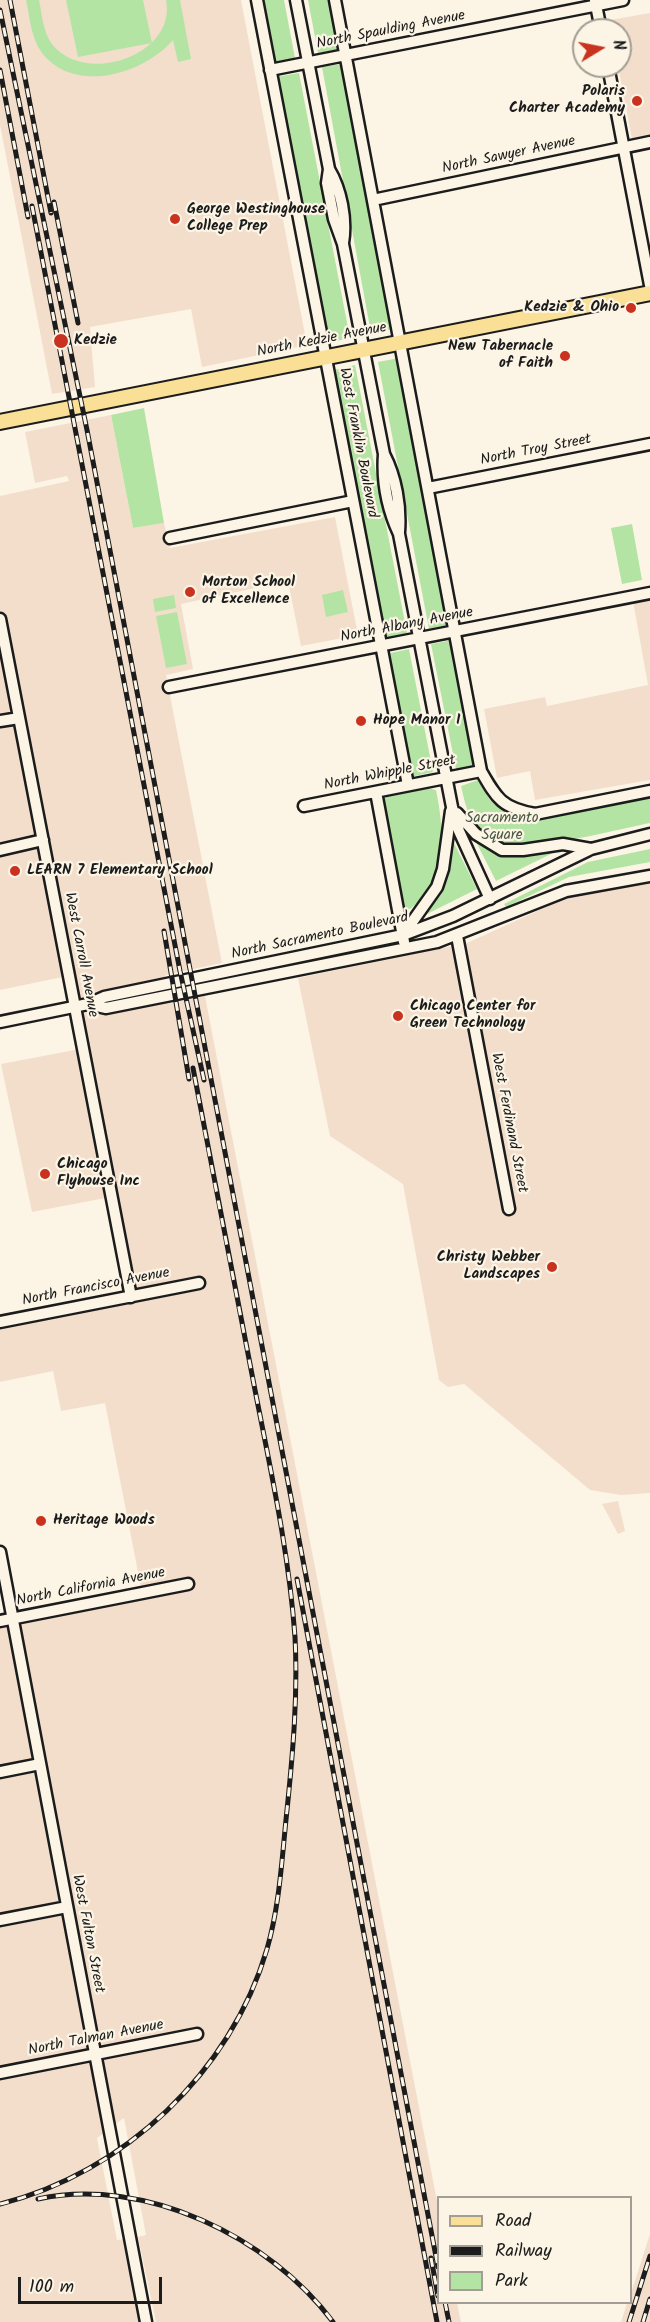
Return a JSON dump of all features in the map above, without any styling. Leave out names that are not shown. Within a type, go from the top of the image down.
[{"type":"main road","name":"North Kedzie Avenue","points":[[0,422],[650,293]]},
{"type":"street","name":"West Franklin Boulevard","points":[[256,0],[408,785]]},
{"type":"street","name":"West Franklin Boulevard","points":[[296,0],[329,169],[336,181],[345,228],[343,244],[384,454],[392,469],[400,516],[399,534],[445,778],[459,831],[490,899]]},
{"type":"street","points":[[336,0],[481,771],[503,804],[517,811],[535,814],[650,790]]},
{"type":"street","name":"North Spaulding Avenue","points":[[270,70],[596,3],[623,0]]},
{"type":"street","points":[[596,3],[599,18]]},
{"type":"street","points":[[610,78],[650,285]]},
{"type":"street","name":"North Sawyer Avenue","points":[[373,200],[650,142]]},
{"type":"street","name":"North Troy Street","points":[[428,488],[650,444]]},
{"type":"street","points":[[170,538],[353,501]]},
{"type":"street","name":"North Albany Avenue","points":[[169,687],[650,593]]},
{"type":"street","name":"West Carroll Avenue","points":[[0,619],[131,1297]]},
{"type":"street","points":[[0,721],[19,718]]},
{"type":"street","name":"North Whipple Street","points":[[304,806],[481,771]]},
{"type":"street","points":[[376,792],[405,949]]},
{"type":"street","points":[[452,807],[476,834],[502,850],[523,850],[563,844],[591,849]]},
{"type":"street","points":[[403,935],[438,887],[443,869],[452,807]]},
{"type":"street","name":"North Sacramento Boulevard","points":[[0,1022],[88,1004],[104,997],[403,935],[453,916],[591,849],[650,834]]},
{"type":"street","points":[[0,849],[43,840]]},
{"type":"street","name":"North Sacramento Boulevard","points":[[88,1004],[106,1008],[405,949],[457,936],[566,891],[650,876]]},
{"type":"street","name":"West Ferdinand Street","points":[[457,936],[509,1209]]},
{"type":"street","name":"North Francisco Avenue","points":[[0,1322],[199,1283]]},
{"type":"street","name":"West Fulton Street","points":[[0,1552],[146,2322]]},
{"type":"street","name":"North California Avenue","points":[[0,1621],[188,1584]]},
{"type":"street","points":[[0,1772],[40,1764]]},
{"type":"street","points":[[0,1920],[67,1907]]},
{"type":"street","name":"North Talman Avenue","points":[[0,2073],[197,2034]]},
{"type":"shaded area","name":"George Westinghouse College Prep","points":[[0,0],[241,0],[307,345],[202,367],[191,309],[90,327],[95,387],[52,394],[0,125]]},
{"type":"shaded area","name":"Polaris Charter Academy","points":[[650,13],[650,136],[632,139],[620,78],[632,78],[632,18],[621,18]]},
{"type":"shaded area","points":[[111,415],[133,528],[164,523],[170,548],[335,517],[358,635],[301,646],[288,581],[181,604],[193,669],[166,675],[222,963],[165,975],[170,1003],[205,996],[437,2201],[437,2304],[457,2304],[461,2322],[156,2322],[138,2237],[146,2235],[124,2118],[97,2138],[117,2240],[125,2239],[139,2322],[0,2322],[0,1627],[143,1598],[105,1403],[61,1411],[53,1371],[0,1382],[0,1328],[139,1300],[116,1196],[32,1212],[1,1064],[85,1048],[72,975],[0,990],[0,496],[69,481],[67,476],[35,483],[25,432]]},
{"type":"shaded area","points":[[650,598],[650,780],[535,800],[530,771],[497,778],[484,709],[545,697],[547,706],[648,685],[633,601]]},
{"type":"shaded area","points":[[650,883],[650,1493],[621,1495],[590,1490],[464,1384],[448,1387],[439,1380],[403,1184],[330,1136],[298,978],[467,943],[566,898]]},
{"type":"shaded area","points":[[618,1501],[625,1531],[618,1534],[602,1504]]},
{"type":"shaded area","points":[[650,2234],[650,2322],[621,2322],[627,2304],[632,2304],[632,2290]]},
{"type":"green space","points":[[26,0],[39,0],[43,23],[49,39],[67,56],[85,63],[105,63],[125,59],[143,50],[157,36],[166,20],[166,0],[180,0],[191,59],[178,62],[173,40],[145,62],[128,70],[109,75],[90,76],[72,73],[56,66],[38,47]]},
{"type":"green space","points":[[66,0],[143,0],[152,43],[78,57]]},
{"type":"green space","points":[[262,0],[284,0],[295,58],[274,62]]},
{"type":"green space","points":[[308,0],[330,0],[340,49],[318,53]]},
{"type":"green space","points":[[342,64],[393,329],[371,333],[322,67]]},
{"type":"green space","points":[[299,73],[350,338],[328,343],[276,77]]},
{"type":"green space","points":[[399,358],[449,625],[429,629],[378,362]]},
{"type":"green space","points":[[355,365],[407,633],[385,638],[334,370]]},
{"type":"green space","points":[[144,408],[164,523],[133,528],[111,415]]},
{"type":"green space","points":[[632,524],[642,580],[622,584],[611,528]]},
{"type":"green space","points":[[343,590],[348,612],[326,617],[322,595]]},
{"type":"green space","points":[[174,595],[176,608],[155,612],[153,599]]},
{"type":"green space","points":[[177,612],[187,664],[166,668],[156,616]]},
{"type":"green space","points":[[453,640],[477,765],[456,769],[431,644]]},
{"type":"green space","points":[[409,649],[433,772],[411,777],[386,654]]},
{"type":"green space","name":"Sacramento Square","points":[[478,780],[490,800],[503,811],[532,820],[650,798],[650,823],[547,844],[508,846],[495,843],[480,833],[465,803],[461,786]]},
{"type":"green space","name":"Sacramento Square","points":[[428,788],[436,790],[439,807],[442,841],[440,858],[429,889],[419,902],[404,913],[382,798]]},
{"type":"green space","name":"Sacramento Square","points":[[452,839],[477,889],[427,914],[444,884]]},
{"type":"green space","name":"Sacramento Square","points":[[475,840],[509,854],[537,853],[563,848],[496,881]]},
{"type":"green space","points":[[650,849],[650,862],[569,877],[506,907],[504,904],[588,862]]},
{"type":"railway","points":[[10,0],[51,213]]},
{"type":"railway","points":[[0,10],[87,430],[437,2262]]},
{"type":"railway","points":[[0,70],[28,217]]},
{"type":"railway","points":[[54,202],[78,323]]},
{"type":"railway","points":[[32,206],[180,971],[204,1080]]},
{"type":"railway","points":[[164,931],[189,1079]]},
{"type":"railway","points":[[0,2204],[46,2189],[89,2168],[129,2142],[166,2111],[199,2076],[228,2036],[250,1994],[267,1949],[275,1915],[294,1723],[296,1658],[292,1606],[273,1482],[193,1068]]},
{"type":"railway","points":[[297,1579],[437,2322]]},
{"type":"railway","points":[[38,2199],[79,2194],[120,2197],[161,2205],[202,2220],[240,2240],[275,2264],[307,2291],[333,2322]]},
{"type":"railway","points":[[629,2322],[650,2256]]},
{"type":"railway","points":[[431,2258],[437,2291]]},
{"type":"railway","points":[[643,2322],[650,2299]]},
{"type":"railway","points":[[445,2304],[449,2322]]},
{"type":"place","name":"Polaris Charter Academy","points":[[637,101]]},
{"type":"place","name":"George Westinghouse College Prep","points":[[175,219]]},
{"type":"place","name":"Kedzie & Ohio","points":[[631,308]]},
{"type":"place","name":"Kedzie","points":[[61,341]]},
{"type":"place","name":"New Tabernacle of Faith","points":[[565,356]]},
{"type":"place","name":"Morton School of Excellence","points":[[190,592]]},
{"type":"place","name":"Hope Manor I","points":[[361,721]]},
{"type":"place","name":"LEARN 7 Elementary School","points":[[15,871]]},
{"type":"place","name":"Chicago Center for Green Technology","points":[[398,1016]]},
{"type":"place","name":"Chicago Flyhouse Inc","points":[[45,1174]]},
{"type":"place","name":"Christy Webber Landscapes","points":[[552,1267]]},
{"type":"place","name":"Heritage Woods","points":[[41,1521]]}]
